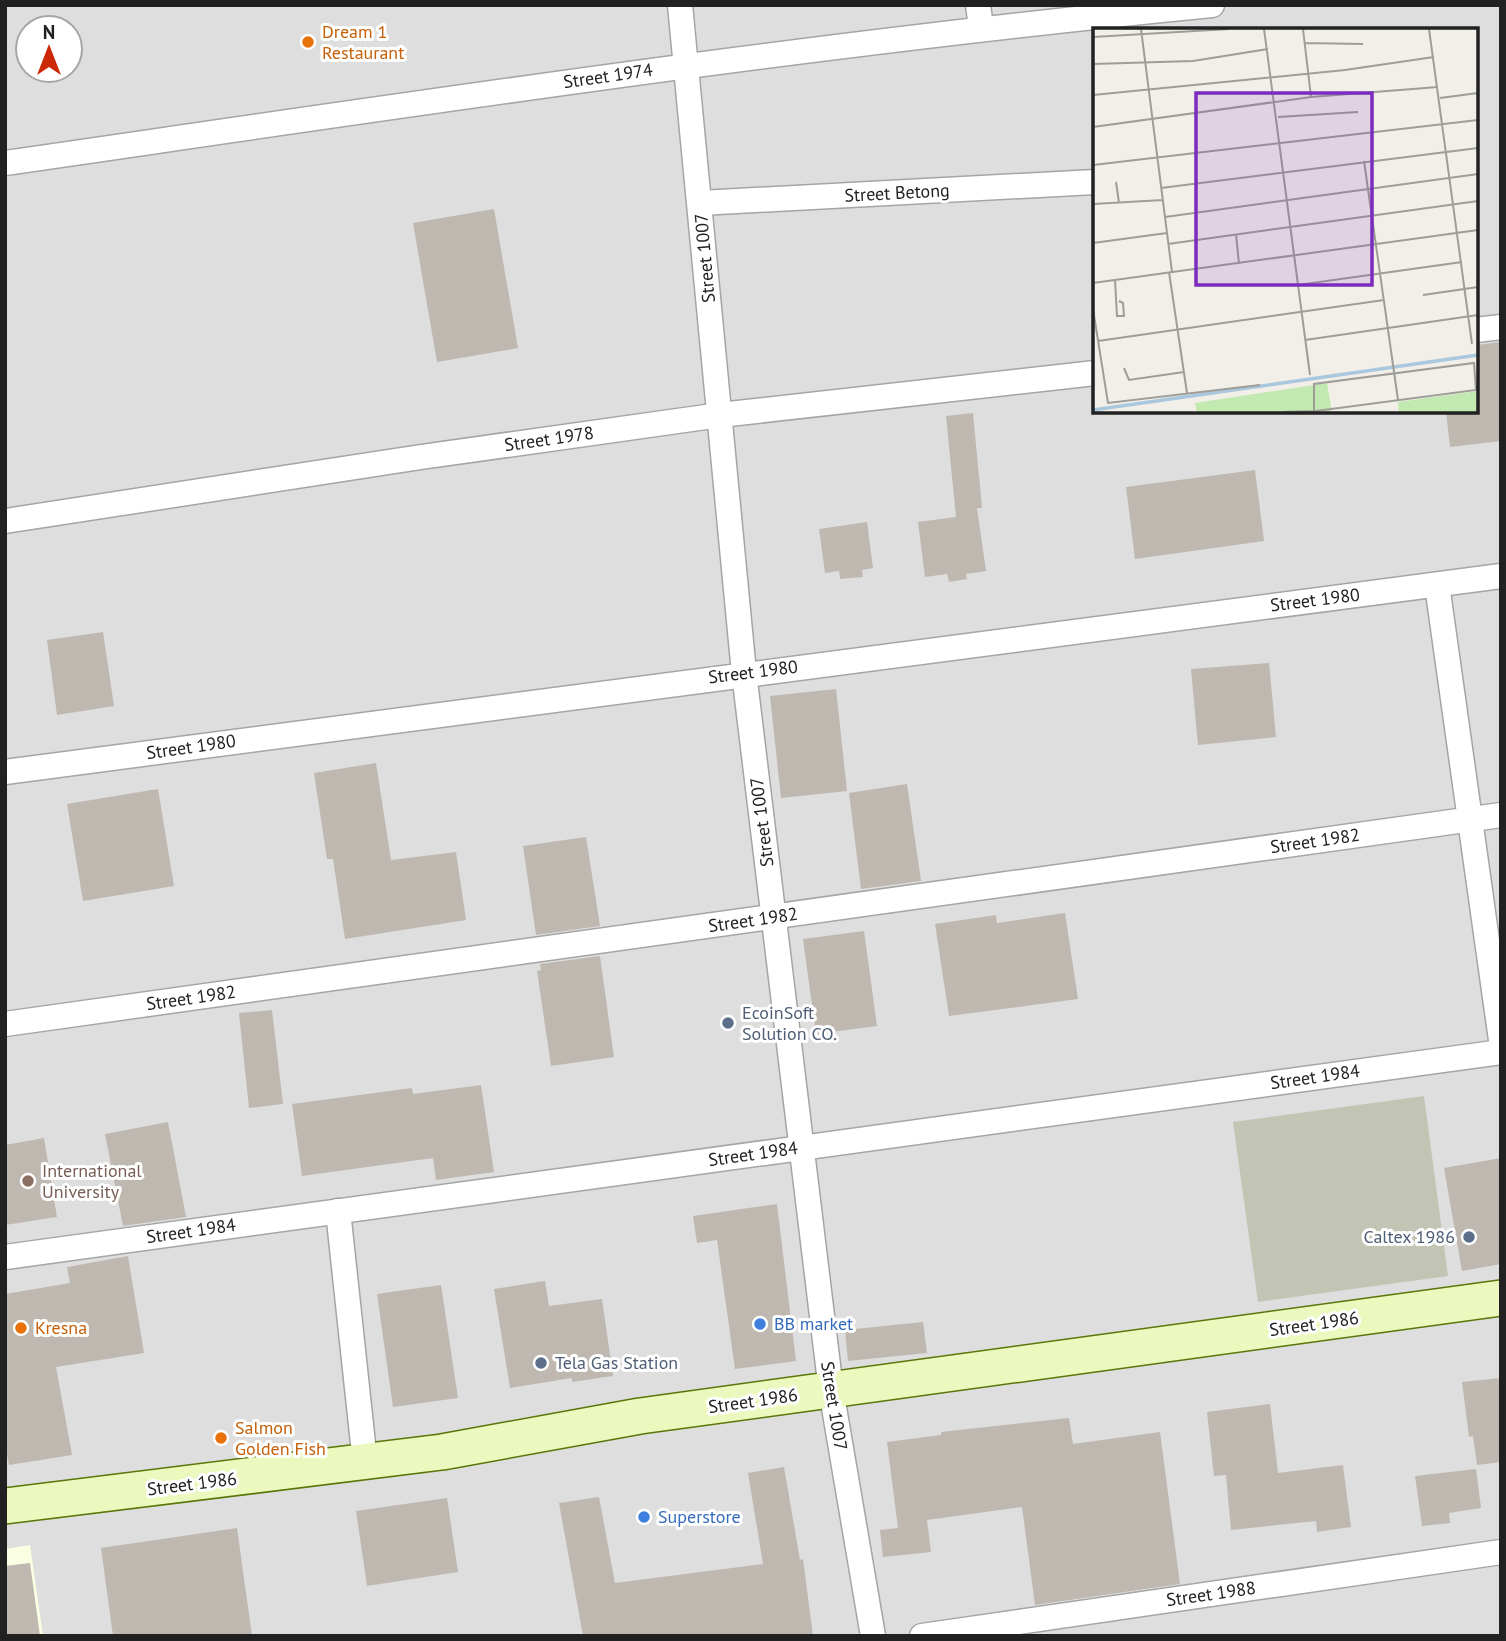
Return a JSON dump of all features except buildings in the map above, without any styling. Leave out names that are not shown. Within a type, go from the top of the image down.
[{"type":"main road","name":"Street 1986","points":[[5,1506],[442,1452],[640,1416],[1501,1298]]},
{"type":"street","name":"Street 1007","points":[[680,5],[744,673],[831,1390],[873,1636]]},
{"type":"street","name":"Street 1974","points":[[5,163],[687,65],[979,16],[1212,5]]},
{"type":"street","name":"Street Betong","points":[[699,203],[1093,181]]},
{"type":"street","points":[[1478,330],[1501,327]]},
{"type":"street","name":"Street 1978","points":[[5,521],[421,457],[720,415],[1093,373]]},
{"type":"street","name":"Street 1980","points":[[5,772],[744,673],[1501,576]]},
{"type":"street","points":[[1437,584],[1468,820],[1501,1040]]},
{"type":"street","name":"Street 1982","points":[[5,1024],[1501,815]]},
{"type":"street","name":"Street 1984","points":[[5,1257],[1501,1052]]},
{"type":"street","points":[[338,1211],[365,1462]]},
{"type":"street","name":"Street 1988","points":[[922,1636],[1501,1552]]},
{"type":"shaded area","points":[[5,5],[1501,5],[1501,1636],[5,1636]]},
{"type":"shaded area","points":[[1424,1096],[1448,1276],[1258,1302],[1233,1122]]},
{"type":"shaded area","points":[[30,1545],[43,1636],[5,1636],[5,1549]]},
{"type":"place","name":"Dream 1 Restaurant","points":[[308,42]]},
{"type":"place","name":"EcoinSoft Solution CO.","points":[[728,1023]]},
{"type":"place","name":"International University","points":[[28,1181]]},
{"type":"place","name":"Caltex 1986","points":[[1469,1237]]},
{"type":"place","name":"BB market","points":[[760,1324]]},
{"type":"place","name":"Kresna","points":[[21,1328]]},
{"type":"place","name":"Tela Gas Station","points":[[541,1363]]},
{"type":"place","name":"Salmon Golden Fish","points":[[221,1438]]},
{"type":"place","name":"Superstore","points":[[644,1517]]}]
